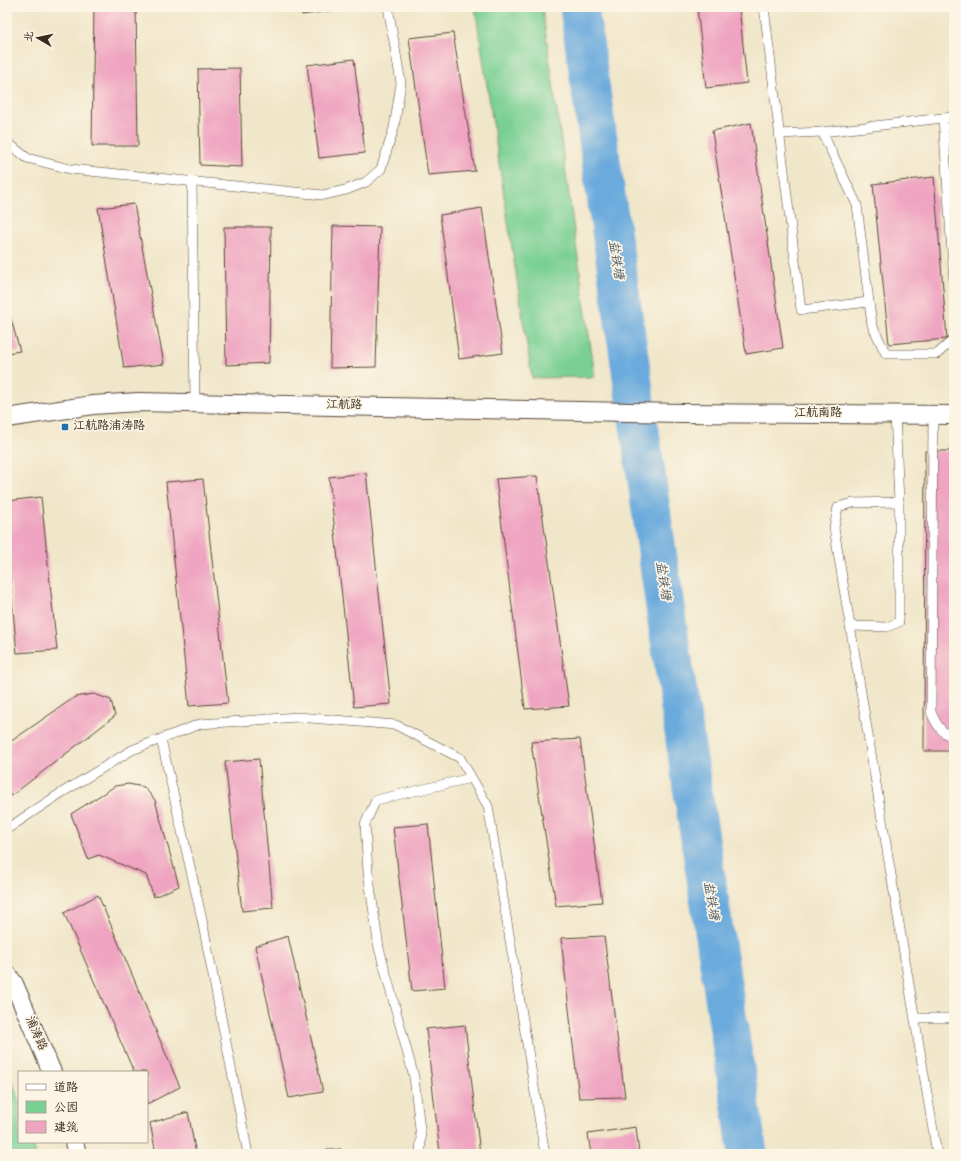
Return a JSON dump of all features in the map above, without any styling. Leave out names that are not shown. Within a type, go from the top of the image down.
[{"type":"street","name":"江航路","points":[[7,418],[93,405],[138,402],[682,413]]},
{"type":"street","name":"江航南路","points":[[682,413],[954,415]]},
{"type":"street","name":"浦涛路","points":[[7,974],[14,984],[52,1071]]},
{"type":"street","points":[[74,1143],[77,1154]]},
{"type":"lane","points":[[7,142],[27,158],[70,169],[323,195],[346,190],[366,182],[381,169],[394,128],[401,83],[388,7]]},
{"type":"lane","points":[[764,7],[801,310],[869,302]]},
{"type":"lane","points":[[779,134],[822,132],[954,117]]},
{"type":"lane","points":[[943,118],[954,282]]},
{"type":"lane","points":[[822,132],[857,205],[872,325],[886,354],[937,354],[954,339]]},
{"type":"lane","points":[[192,182],[195,403]]},
{"type":"lane","points":[[850,626],[887,627],[899,622],[899,502],[895,414]]},
{"type":"lane","points":[[933,415],[931,712],[937,726],[950,736],[954,736]]},
{"type":"lane","points":[[899,502],[853,502],[838,507],[834,528],[916,1018],[937,1154]]},
{"type":"lane","points":[[7,829],[58,794],[132,750],[200,724],[298,717],[396,725],[460,758],[488,806],[545,1154]]},
{"type":"lane","points":[[161,739],[201,915],[236,1084],[248,1154]]},
{"type":"lane","points":[[420,1154],[421,1138],[414,1077],[379,948],[368,872],[364,824],[376,800],[471,778]]},
{"type":"lane","points":[[916,1018],[954,1018]]},
{"type":"green space","points":[[475,7],[542,7],[595,377],[532,378]]},
{"type":"green space","points":[[7,1068],[18,1097],[18,1143],[32,1143],[36,1154],[7,1154]]},
{"type":"building","points":[[94,7],[136,7],[138,146],[92,146]]},
{"type":"building","points":[[301,7],[342,7],[343,9],[302,15]]},
{"type":"building","points":[[697,7],[739,7],[747,83],[706,88]]},
{"type":"building","points":[[453,33],[475,171],[428,175],[409,38]]},
{"type":"building","points":[[354,59],[365,153],[319,158],[307,65]]},
{"type":"building","points":[[240,68],[242,167],[200,165],[198,69]]},
{"type":"building","points":[[751,123],[783,348],[746,354],[712,131]]},
{"type":"building","points":[[934,177],[947,339],[889,344],[873,184]]},
{"type":"building","points":[[134,204],[164,364],[124,368],[98,208]]},
{"type":"building","points":[[482,208],[503,353],[459,359],[440,215]]},
{"type":"building","points":[[333,226],[380,227],[376,367],[330,368]]},
{"type":"building","points":[[224,227],[271,227],[269,363],[226,365]]},
{"type":"building","points":[[7,305],[20,351],[7,353]]},
{"type":"building","points":[[925,451],[954,451],[954,751],[924,751]]},
{"type":"building","points":[[366,473],[391,704],[354,707],[329,477]]},
{"type":"building","points":[[537,476],[569,706],[525,709],[496,479]]},
{"type":"building","points":[[203,479],[228,703],[189,706],[166,482]]},
{"type":"building","points":[[41,497],[57,650],[17,653],[7,546],[7,501]]},
{"type":"building","points":[[94,694],[111,700],[115,716],[11,796],[7,790],[7,744],[75,697]]},
{"type":"building","points":[[580,739],[602,902],[556,906],[531,742]]},
{"type":"building","points":[[259,759],[273,908],[242,911],[225,762]]},
{"type":"building","points":[[128,784],[144,787],[155,800],[179,886],[154,897],[146,875],[99,855],[88,859],[71,814],[115,786]]},
{"type":"building","points":[[428,824],[445,988],[412,991],[393,827]]},
{"type":"building","points":[[98,895],[180,1087],[148,1103],[148,1071],[134,1071],[64,913]]},
{"type":"building","points":[[288,936],[323,1092],[289,1098],[255,946]]},
{"type":"building","points":[[604,936],[625,1097],[579,1098],[561,938]]},
{"type":"building","points":[[465,1025],[480,1154],[440,1154],[426,1029]]},
{"type":"building","points":[[188,1112],[196,1154],[156,1154],[150,1123]]},
{"type":"building","points":[[636,1127],[639,1154],[591,1154],[588,1134]]},
{"type":"building","points":[[341,1149],[342,1154],[301,1154],[301,1152]]},
{"type":"waterway","name":"盐铁塘","points":[[579,7],[669,635],[748,1154]]},
{"type":"place","name":"江航路浦涛路","points":[[65,427]]}]
